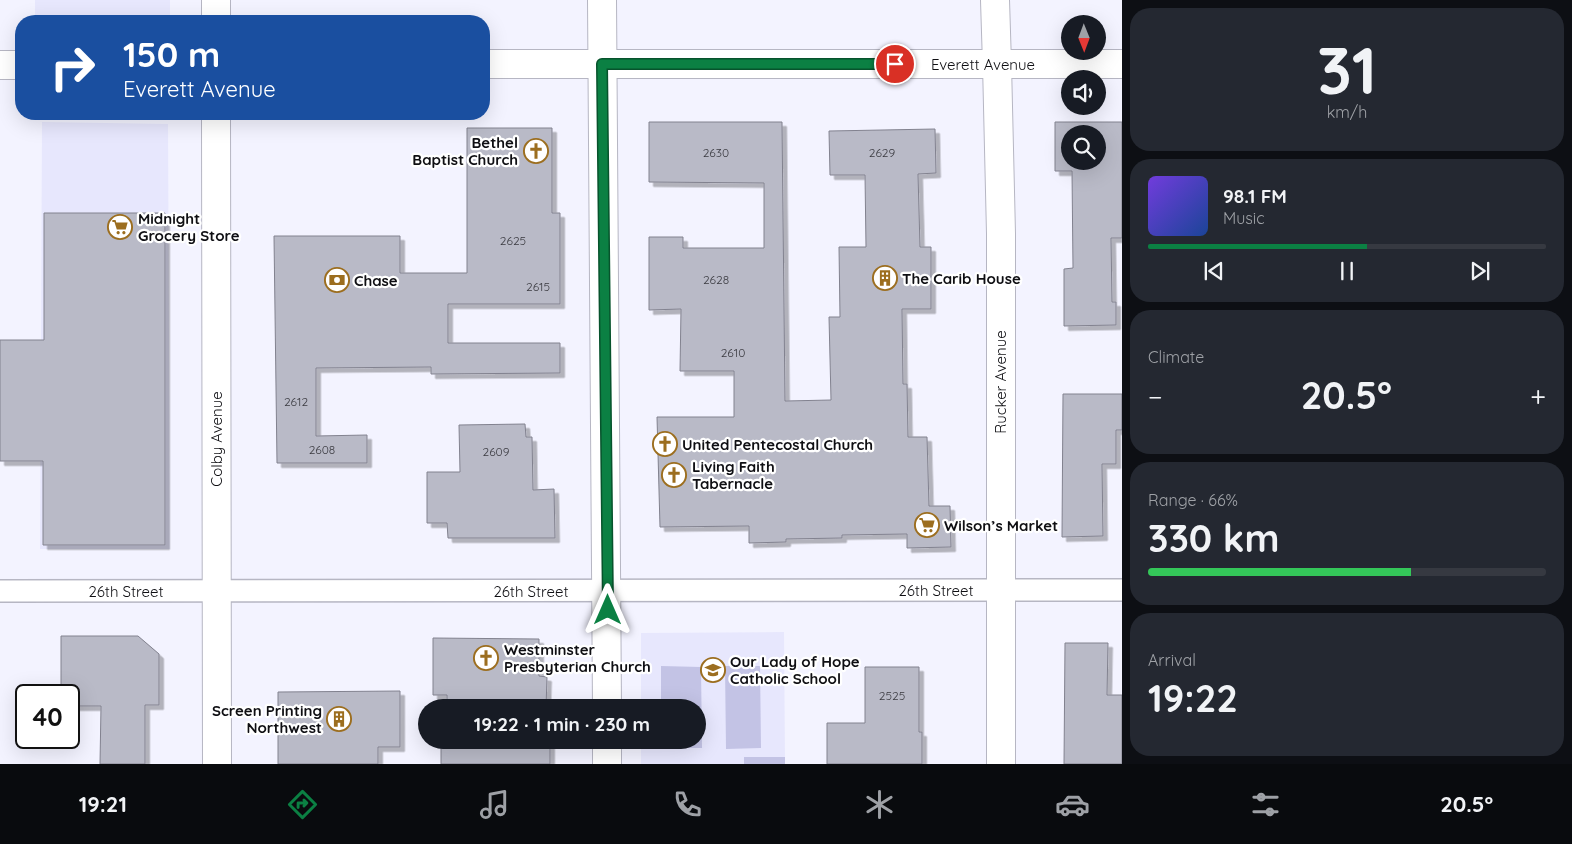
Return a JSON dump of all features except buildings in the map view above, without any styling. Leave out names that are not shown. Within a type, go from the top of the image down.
[{"type":"street","points":[[216,0],[216,15]]},
{"type":"street","points":[[602,0],[608,591],[607,699]]},
{"type":"street","name":"Rucker Avenue","points":[[995,0],[1001,234],[1000,764]]},
{"type":"street","name":"Everett Avenue","points":[[490,64],[1122,64]]},
{"type":"street","points":[[0,65],[15,65]]},
{"type":"street","name":"Colby Avenue","points":[[216,120],[217,764]]},
{"type":"street","name":"26th Street","points":[[0,591],[1122,590]]},
{"type":"street","points":[[607,749],[607,764]]},
{"type":"shaded area","points":[[35,0],[170,0],[170,15],[35,15]]},
{"type":"shaded area","points":[[42,122],[168,124],[170,549],[40,549]]},
{"type":"shaded area","name":"Our Lady of Hope Catholic School","points":[[784,632],[785,764],[641,764],[641,749],[706,749],[706,699],[641,699],[641,633]]},
{"type":"shaded area","points":[[661,666],[701,667],[701,699],[661,699]]},
{"type":"shaded area","points":[[725,666],[760,666],[761,748],[726,749]]},
{"type":"shaded area","points":[[744,757],[785,757],[785,764],[744,764]]},
{"type":"place","name":"Bethel Baptist Church","points":[[536,151]]},
{"type":"place","name":"Midnight Grocery Store","points":[[120,227]]},
{"type":"place","name":"The Carib House","points":[[885,278]]},
{"type":"place","name":"Chase","points":[[337,280]]},
{"type":"place","name":"United Pentecostal Church","points":[[665,444]]},
{"type":"place","name":"Living Faith Tabernacle","points":[[674,475]]},
{"type":"place","name":"Wilson’s Market","points":[[927,525]]},
{"type":"place","name":"Westminster Presbyterian Church","points":[[486,658]]},
{"type":"place","name":"Our Lady of Hope Catholic School","points":[[713,670]]},
{"type":"place","name":"Screen Printing Northwest","points":[[339,719]]},
{"type":"route","points":[[608,610],[602,64],[895,64]]}]
